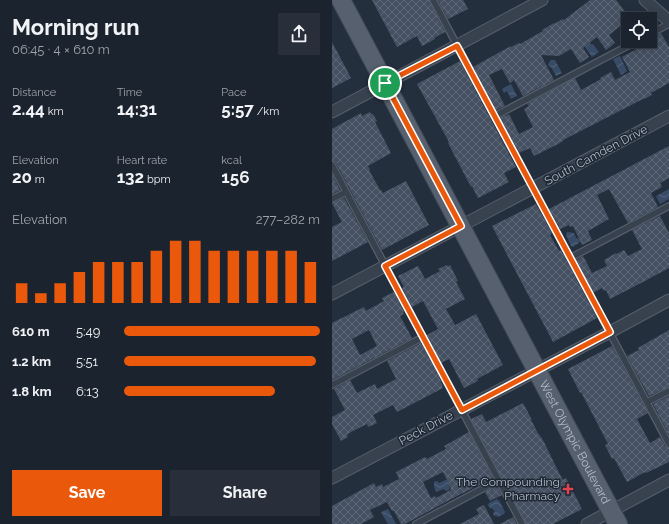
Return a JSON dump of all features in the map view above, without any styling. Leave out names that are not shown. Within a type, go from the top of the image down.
[{"type":"main road","name":"West Olympic Boulevard","points":[[341,0],[615,517]]},
{"type":"street","points":[[332,112],[542,0]]},
{"type":"street","points":[[645,0],[669,20]]},
{"type":"street","name":"South Camden Drive","points":[[332,294],[669,116]]},
{"type":"street","name":"Peck Drive","points":[[332,478],[669,300]]},
{"type":"street","points":[[587,524],[615,517],[669,480]]},
{"type":"lane","points":[[433,0],[669,444]]},
{"type":"lane","points":[[657,29],[669,20]]},
{"type":"lane","points":[[495,116],[623,48]]},
{"type":"lane","points":[[332,166],[522,524]]},
{"type":"lane","points":[[332,199],[346,192]]},
{"type":"lane","points":[[570,258],[669,206]]},
{"type":"lane","points":[[332,384],[423,337]]},
{"type":"lane","points":[[647,402],[669,391]]},
{"type":"lane","points":[[416,524],[499,480]]},
{"type":"water","points":[[590,43],[592,45],[593,44],[599,52],[592,57],[585,47]]},
{"type":"water","points":[[620,56],[627,71],[621,75],[613,59]]},
{"type":"water","points":[[551,60],[555,60],[562,73],[556,76],[548,64]]},
{"type":"water","points":[[511,84],[517,96],[511,99],[507,91],[504,93],[502,89]]},
{"type":"water","points":[[669,189],[669,199],[660,204],[656,196]]},
{"type":"water","points":[[567,232],[574,233],[580,242],[573,247],[571,246],[566,235]]},
{"type":"water","points":[[446,480],[450,485],[449,490],[447,491],[443,489],[436,492],[434,482],[437,481],[439,483]]},
{"type":"water","points":[[497,499],[505,512],[498,517],[494,516],[493,513],[495,512],[488,505]]},
{"type":"water","points":[[388,509],[396,524],[388,524],[381,512]]},
{"type":"building","points":[[372,0],[429,0],[445,32],[422,46],[417,36],[397,47]]},
{"type":"building","points":[[438,0],[463,0],[468,9],[448,19]]},
{"type":"building","points":[[590,0],[616,0],[626,12],[621,12],[621,26],[609,35],[615,43],[606,50],[597,37],[583,48],[589,57],[580,63],[571,49],[559,56],[541,55],[554,80],[523,96],[514,80],[510,83],[502,69],[489,75],[505,106],[496,110],[473,67],[511,46],[520,44],[554,23],[563,19],[564,20]]},
{"type":"building","points":[[661,33],[669,47],[669,83],[651,93],[652,95],[534,156],[530,148],[519,153],[500,118],[509,114],[519,134],[533,127],[524,109],[529,106],[527,104],[575,78],[581,90],[611,72],[615,80],[630,72],[622,57],[639,48],[657,48],[657,35]]},
{"type":"building","points":[[332,42],[351,78],[332,88]]},
{"type":"building","points":[[460,61],[516,167],[504,173],[509,182],[478,198],[417,84]]},
{"type":"building","points":[[370,112],[377,121],[375,122],[391,153],[368,166],[369,170],[383,193],[406,181],[429,225],[382,250],[336,163],[332,161],[332,129],[361,113],[362,116]]},
{"type":"building","points":[[669,146],[669,178],[660,183],[662,187],[651,193],[658,207],[628,223],[609,189],[597,195],[609,219],[588,231],[592,240],[582,245],[573,226],[570,227],[569,225],[560,229],[549,209]]},
{"type":"building","points":[[332,174],[340,190],[332,194]]},
{"type":"building","points":[[344,198],[368,242],[332,261],[332,227],[342,222],[332,203]]},
{"type":"building","points":[[536,204],[552,233],[550,235],[559,251],[561,250],[597,318],[553,342],[492,226]]},
{"type":"building","points":[[660,216],[669,233],[669,268],[610,299],[606,290],[604,291],[602,288],[593,293],[576,260],[583,256],[592,273],[607,266],[604,260],[616,253],[617,254],[624,250],[628,256],[642,249],[632,230]]},
{"type":"building","points":[[447,265],[448,267],[450,265],[458,281],[456,282],[465,299],[446,309],[455,325],[476,314],[503,365],[464,388],[449,359],[441,363],[427,335],[438,329],[423,301],[412,307],[402,288],[404,287],[398,276],[418,266],[425,279],[440,271],[438,269]]},
{"type":"building","points":[[394,292],[404,311],[404,314],[400,316],[412,338],[332,380],[332,323],[364,307],[366,311],[384,301],[382,298]],"holes":[[[369,330],[377,346],[360,355],[352,339]]]},
{"type":"building","points":[[669,330],[669,387],[649,396],[627,356],[639,350],[638,348]]},
{"type":"building","points":[[421,343],[437,372],[443,388],[397,412],[393,405],[373,415],[377,423],[368,427],[367,424],[351,432],[347,435],[348,437],[341,441],[332,424],[332,417],[345,410],[334,389],[350,380],[357,393],[375,384],[377,389],[396,379],[387,361]]},
{"type":"building","points":[[612,346],[648,413],[637,419],[650,443],[660,437],[665,446],[669,448],[669,462],[646,473],[645,472],[627,482],[614,458],[612,459],[605,445],[608,444],[568,369]]},
{"type":"building","points":[[669,396],[669,435],[653,404]]},
{"type":"building","points":[[523,403],[559,473],[563,480],[566,478],[582,509],[553,524],[526,524],[471,419],[482,414],[486,422]]},
{"type":"building","points":[[469,432],[493,478],[405,524],[401,524],[387,502],[370,510],[374,517],[361,524],[332,524],[332,506],[374,483],[376,487],[382,484],[383,487],[399,479],[396,472],[425,457],[427,459],[446,449],[444,446]],"holes":[[[443,472],[451,490],[436,498],[435,496],[431,498],[423,482]]]},
{"type":"building","points":[[497,486],[502,495],[490,501],[485,492]]},
{"type":"building","points":[[484,505],[494,524],[460,524],[479,514],[476,509]]},
{"type":"building","points":[[513,517],[517,524],[500,524]]},
{"type":"place","name":"The Compounding Pharmacy","points":[[568,489]]},
{"type":"route","points":[[457,46],[610,332],[462,410],[385,266],[461,226],[385,83],[457,46]]}]
